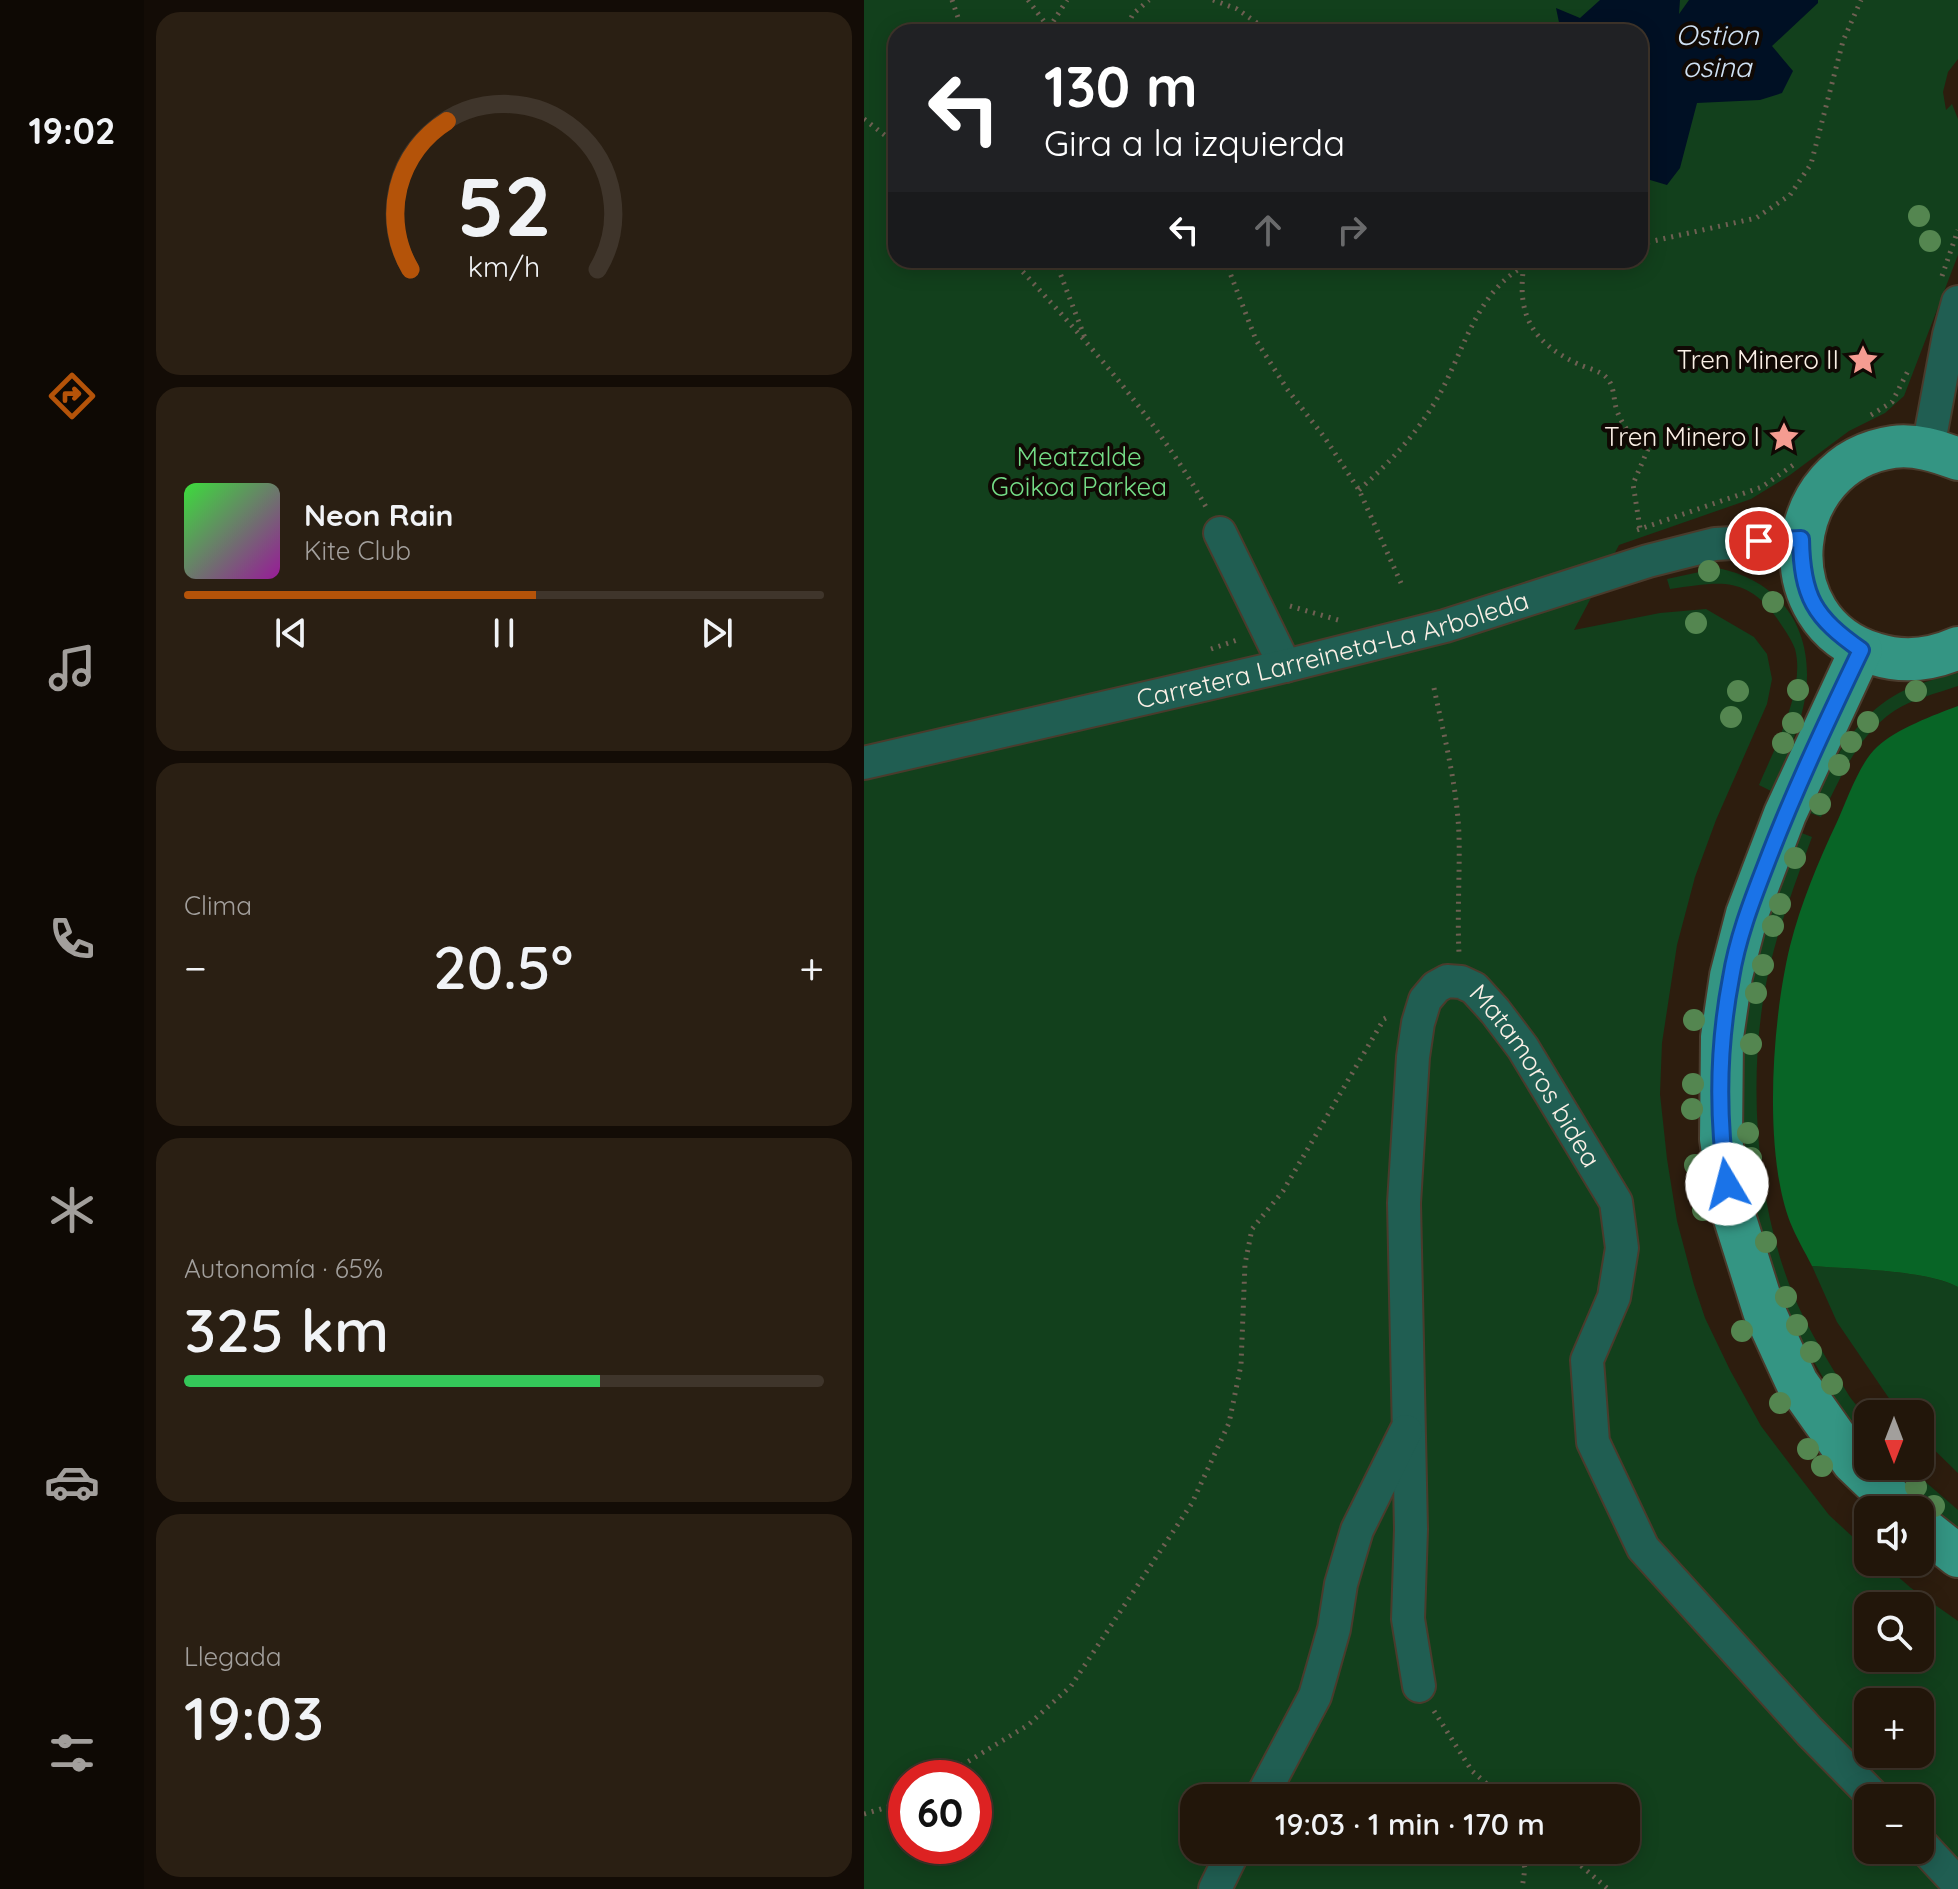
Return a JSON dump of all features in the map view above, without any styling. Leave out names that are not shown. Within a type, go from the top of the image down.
[{"type":"main road","points":[[1943,454],[1893,447],[1860,457],[1831,477],[1811,506],[1801,539],[1802,573],[1813,605],[1833,631],[1861,650],[1892,660],[1925,659],[1958,648]]},
{"type":"main road","points":[[1861,650],[1785,814],[1747,914],[1731,976],[1722,1037],[1721,1139],[1735,1221],[1764,1311],[1797,1383],[1853,1462],[1888,1496]]},
{"type":"main road","points":[[1934,1537],[1958,1556]]},
{"type":"street","points":[[1943,454],[1948,294]]},
{"type":"street","points":[[1220,533],[1285,666]]},
{"type":"street","name":"Carretera Larreineta-La Arboleda","points":[[864,763],[1445,626],[1648,561],[1702,547],[1801,539]]},
{"type":"street","name":"Matamoros bidea","points":[[1419,1686],[1408,1619],[1411,1529],[1404,1203],[1413,1057],[1425,1000],[1436,987],[1447,981],[1461,982],[1474,988],[1523,1048],[1616,1202],[1622,1248],[1614,1297],[1587,1360],[1593,1442],[1643,1548],[1790,1711],[1861,1784]]},
{"type":"street","points":[[1268,1784],[1315,1696],[1357,1530],[1409,1424]]},
{"type":"street","points":[[1934,1858],[1958,1884]]},
{"type":"street","points":[[1215,1889],[1227,1864]]},
{"type":"path","points":[[952,0],[960,24]]},
{"type":"path","points":[[1028,0],[1046,24]]},
{"type":"path","points":[[1053,24],[1067,0]]},
{"type":"path","points":[[1128,24],[1133,14],[1149,0]]},
{"type":"path","points":[[1213,0],[1237,9],[1259,24]]},
{"type":"path","points":[[1648,242],[1756,218],[1790,195],[1811,164],[1843,41],[1861,0]]},
{"type":"path","points":[[864,119],[888,138]]},
{"type":"path","points":[[1948,294],[1958,230]]},
{"type":"path","points":[[1019,268],[1087,343],[1180,462],[1220,533]]},
{"type":"path","points":[[1058,268],[1087,343]]},
{"type":"path","points":[[1228,268],[1256,340],[1359,490],[1401,583]]},
{"type":"path","points":[[1359,490],[1398,455],[1434,405],[1473,322],[1495,288],[1515,268]]},
{"type":"path","points":[[1521,268],[1523,308],[1533,332],[1554,353],[1603,373],[1612,384],[1617,411],[1630,436],[1648,449],[1633,484],[1640,528]]},
{"type":"path","points":[[1858,421],[1892,402],[1912,363]]},
{"type":"path","points":[[1630,533],[1762,487],[1805,455]]},
{"type":"path","points":[[1251,594],[1341,621]]},
{"type":"path","points":[[1434,688],[1454,781],[1459,836],[1457,908],[1461,982]]},
{"type":"path","points":[[971,1760],[1028,1725],[1071,1686],[1192,1503],[1229,1423],[1241,1365],[1245,1264],[1252,1229],[1283,1191],[1384,1019],[1425,1000]]},
{"type":"path","points":[[1419,1686],[1472,1771],[1487,1784]]},
{"type":"path","points":[[864,1814],[888,1807]]},
{"type":"path","points":[[1522,1889],[1524,1864]]},
{"type":"path","points":[[1579,1864],[1608,1889]]},
{"type":"green space","name":"Meatzalde Goikoa Parkea","points":[[864,0],[1958,0],[1958,59],[1948,72],[1943,92],[1946,110],[1952,104],[1958,119],[1958,255],[1904,396],[1885,413],[1849,431],[1790,475],[1751,499],[1619,545],[1574,630],[1660,613],[1706,609],[1754,637],[1767,654],[1772,679],[1767,704],[1716,820],[1695,877],[1677,945],[1662,1043],[1660,1094],[1677,1221],[1705,1318],[1730,1370],[1761,1426],[1829,1515],[1854,1538],[1854,1576],[1897,1576],[1917,1592],[1854,1592],[1854,1672],[1934,1672],[1934,1604],[1958,1621],[1958,1889],[864,1889]]},
{"type":"green space","points":[[1718,568],[1746,577],[1768,590],[1785,607],[1798,628],[1805,650],[1807,675],[1804,702],[1794,737],[1771,791],[1759,785],[1792,700],[1797,665],[1795,649],[1784,628],[1764,603],[1741,588],[1716,584],[1670,589],[1667,579]]},
{"type":"green space","points":[[1958,671],[1958,686],[1909,703],[1881,721],[1851,759],[1821,817],[1808,812],[1835,759],[1872,713],[1905,690]]},
{"type":"green space","points":[[1958,706],[1958,1287],[1945,1281],[1908,1274],[1812,1266],[1790,1222],[1782,1193],[1773,1123],[1773,1085],[1779,1010],[1790,946],[1810,883],[1854,782],[1865,762],[1885,740]]},
{"type":"green space","points":[[1799,832],[1812,837],[1778,936],[1762,1011],[1757,1054],[1757,1100],[1765,1192],[1787,1278],[1819,1346],[1854,1402],[1854,1424],[1828,1387],[1773,1283],[1759,1240],[1747,1177],[1740,1080],[1743,1017],[1751,969]]},
{"type":"green space","points":[[1812,1266],[1908,1274],[1945,1281],[1958,1287],[1958,1473],[1934,1450],[1934,1400],[1890,1400],[1837,1322]]},
{"type":"green space","points":[[1901,1480],[1923,1480],[1958,1510],[1958,1529],[1934,1509],[1934,1496],[1918,1496]]},
{"type":"water","name":"Ostion osina","points":[[1600,0],[1680,0],[1679,14],[1689,0],[1818,0],[1772,46],[1793,71],[1782,93],[1760,100],[1697,103],[1680,168],[1667,185],[1648,179],[1648,24],[1559,24],[1556,8],[1580,18]]},
{"type":"place","name":"Tren Minero II","points":[[1863,360]]},
{"type":"place","name":"Tren Minero I","points":[[1784,437]]},
{"type":"route","points":[[1727,1184],[1720,1100],[1722,1037],[1731,976],[1747,914],[1785,814],[1861,650],[1833,631],[1813,605],[1802,573],[1801,539],[1759,541]]}]
